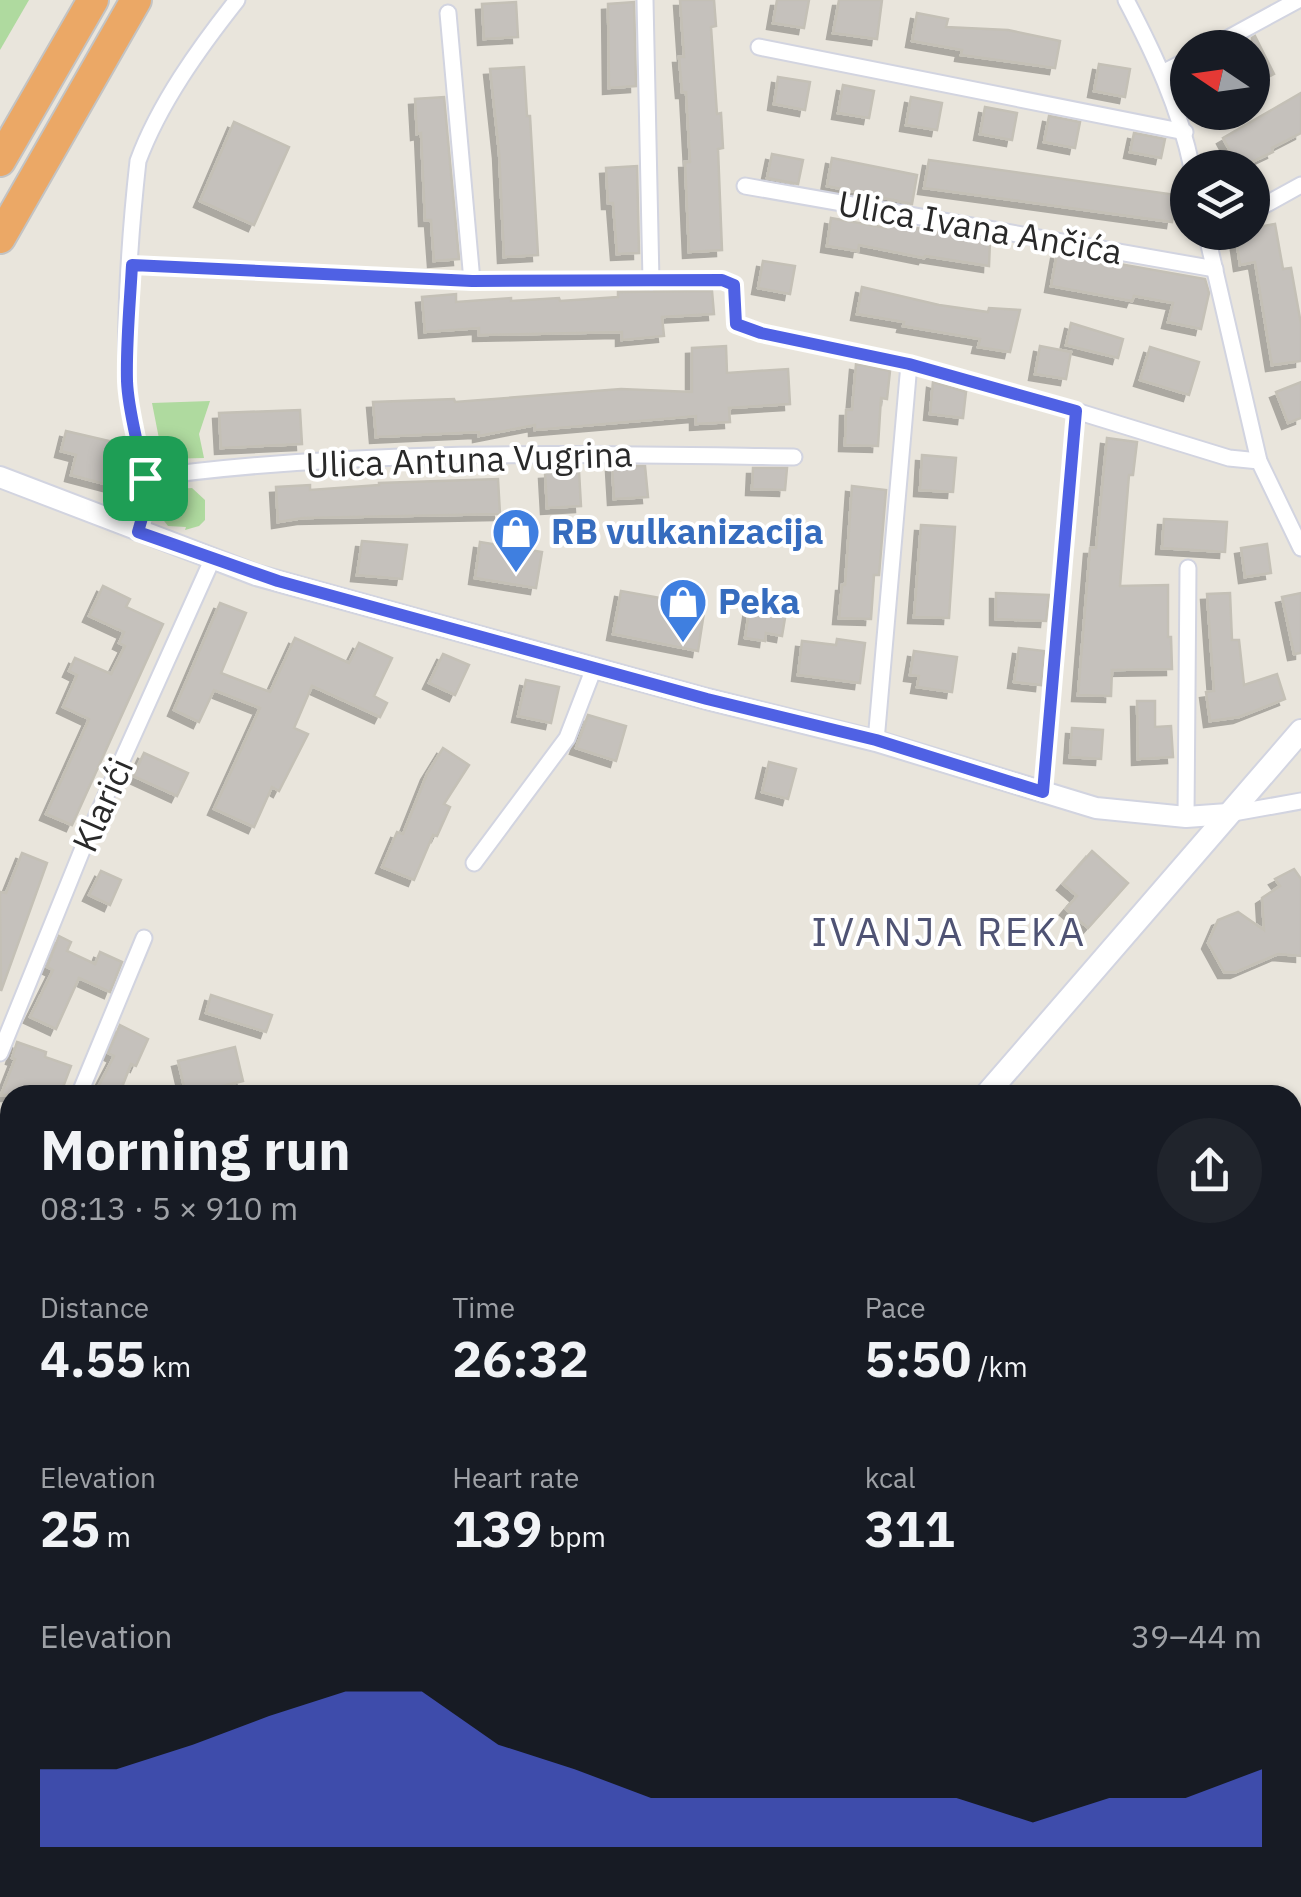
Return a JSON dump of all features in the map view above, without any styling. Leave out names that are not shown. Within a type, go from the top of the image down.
[{"type":"highway","points":[[0,161],[93,0]]},
{"type":"highway","points":[[0,238],[136,0]]},
{"type":"main road","points":[[995,1085],[1301,730]]},
{"type":"street","points":[[138,532],[145,478],[133,436],[127,379],[138,162],[147,136],[210,35],[237,0]]},
{"type":"street","points":[[645,0],[652,281]]},
{"type":"street","points":[[1126,0],[1164,72],[1188,150]]},
{"type":"street","points":[[1243,30],[1298,0]]},
{"type":"street","points":[[448,13],[472,281]]},
{"type":"street","points":[[759,47],[1185,132]]},
{"type":"street","points":[[1164,72],[1170,69]]},
{"type":"street","points":[[1270,202],[1301,185]]},
{"type":"street","name":"Ulica Ivana Ančića","points":[[744,186],[1214,269]]},
{"type":"street","points":[[1212,250],[1259,461],[1301,548]]},
{"type":"street","points":[[132,265],[472,281],[722,280],[734,285],[736,324],[761,333],[909,364],[1229,458],[1259,461]]},
{"type":"street","points":[[876,740],[909,364]]},
{"type":"street","points":[[1043,792],[1076,411]]},
{"type":"street","name":"Ulica Antuna Vugrina","points":[[145,478],[204,470],[500,453],[794,456]]},
{"type":"street","points":[[0,477],[212,560],[296,586],[876,740],[1096,808],[1186,817],[1301,801]]},
{"type":"street","name":"Klarići","points":[[0,1054],[87,838],[212,560]]},
{"type":"street","points":[[1186,817],[1188,568]]},
{"type":"street","points":[[474,863],[567,738],[594,668]]},
{"type":"street","points":[[82,1085],[144,938]]},
{"type":"green space","points":[[0,0],[29,0],[0,50]]},
{"type":"green space","points":[[210,401],[199,434],[204,458],[163,459],[152,403]]},
{"type":"green space","points":[[192,488],[205,500],[205,520],[185,530],[186,527],[168,526],[161,517],[163,500],[176,489]]},
{"type":"building","points":[[680,0],[714,0],[716,26],[711,27],[723,148],[718,149],[722,250],[689,252],[685,162],[690,162],[686,92],[682,92],[679,57],[684,57]]},
{"type":"building","points":[[777,0],[809,0],[804,28],[773,23]]},
{"type":"building","points":[[839,0],[882,0],[877,39],[833,33]]},
{"type":"building","points":[[516,2],[518,37],[484,39],[482,4]]},
{"type":"building","points":[[634,2],[636,86],[609,88],[608,4]]},
{"type":"building","points":[[917,13],[948,19],[946,27],[1008,30],[1060,41],[1055,68],[961,55],[962,50],[912,41]]},
{"type":"building","points":[[1099,64],[1130,69],[1125,97],[1094,91]]},
{"type":"building","points":[[524,67],[538,255],[504,257],[490,69]]},
{"type":"building","points":[[778,77],[810,82],[805,110],[774,104]]},
{"type":"building","points":[[843,85],[874,91],[869,118],[838,113]]},
{"type":"building","points":[[1301,93],[1301,133],[1272,148],[1270,153],[1270,150],[1229,150],[1223,138],[1237,130],[1270,130],[1270,111]]},
{"type":"building","points":[[444,97],[459,259],[434,261],[431,220],[425,220],[421,133],[417,134],[415,99]]},
{"type":"building","points":[[911,97],[942,103],[937,130],[906,125]]},
{"type":"building","points":[[985,107],[1017,113],[1012,140],[980,134]]},
{"type":"building","points":[[1049,116],[1080,122],[1075,148],[1044,142]]},
{"type":"building","points":[[234,122],[289,147],[254,225],[200,201]]},
{"type":"building","points":[[1134,133],[1165,139],[1161,158],[1130,152]]},
{"type":"building","points":[[772,154],[803,160],[798,184],[767,178]]},
{"type":"building","points":[[832,158],[917,175],[912,204],[827,186]]},
{"type":"building","points":[[929,160],[1170,194],[1170,222],[924,188]]},
{"type":"building","points":[[637,166],[639,253],[617,254],[606,168]]},
{"type":"building","points":[[831,218],[887,228],[888,223],[990,241],[989,266],[859,245],[858,251],[827,246]]},
{"type":"building","points":[[1275,224],[1283,269],[1291,268],[1301,324],[1301,361],[1272,365],[1255,262],[1240,265],[1238,250],[1270,250],[1270,225]]},
{"type":"building","points":[[1057,253],[1205,279],[1209,293],[1201,329],[1168,322],[1173,303],[1134,296],[1132,301],[1051,286]]},
{"type":"building","points":[[763,261],[795,266],[790,294],[758,288]]},
{"type":"building","points":[[862,287],[939,305],[988,312],[989,308],[1020,310],[1010,352],[978,347],[980,339],[857,314]]},
{"type":"building","points":[[712,291],[714,314],[662,317],[664,336],[622,340],[622,332],[479,335],[479,328],[425,332],[422,297],[456,294],[456,302],[511,298],[560,301],[618,297],[618,292]]},
{"type":"building","points":[[1071,323],[1123,339],[1118,358],[1066,345]]},
{"type":"building","points":[[726,346],[727,373],[788,369],[790,404],[729,408],[730,422],[696,424],[696,416],[535,430],[535,425],[479,436],[479,432],[376,437],[373,402],[455,402],[621,389],[692,392],[692,348]]},
{"type":"building","points":[[1040,346],[1071,352],[1066,379],[1035,374]]},
{"type":"building","points":[[1150,347],[1199,362],[1189,395],[1140,380]]},
{"type":"building","points":[[856,364],[890,371],[887,399],[881,398],[878,446],[845,445],[846,410],[852,410]]},
{"type":"building","points":[[933,382],[966,392],[963,418],[930,414]]},
{"type":"building","points":[[1301,382],[1301,418],[1288,423],[1276,392]]},
{"type":"building","points":[[300,410],[302,444],[221,448],[219,413]]},
{"type":"building","points":[[66,431],[126,445],[116,487],[71,475],[76,455],[61,451]]},
{"type":"building","points":[[1107,438],[1137,442],[1133,475],[1129,475],[1120,586],[1168,585],[1172,669],[1112,670],[1111,696],[1078,695],[1090,548],[1096,548]]},
{"type":"building","points":[[922,455],[956,458],[953,492],[920,490]]},
{"type":"building","points":[[612,466],[645,466],[648,497],[614,499]]},
{"type":"building","points":[[753,468],[787,468],[785,490],[752,489]]},
{"type":"building","points":[[579,471],[581,506],[547,508],[545,473]]},
{"type":"building","points":[[498,479],[500,514],[303,518],[278,522],[276,487],[310,485],[310,490]]},
{"type":"building","points":[[852,486],[886,490],[871,619],[839,618]]},
{"type":"building","points":[[1164,519],[1227,522],[1225,552],[1162,548]]},
{"type":"building","points":[[921,525],[955,527],[949,618],[914,617]]},
{"type":"building","points":[[362,541],[407,545],[402,579],[357,575]]},
{"type":"building","points":[[480,542],[542,552],[536,588],[475,578]]},
{"type":"building","points":[[1267,544],[1271,573],[1245,577],[1241,548]]},
{"type":"building","points":[[103,586],[130,599],[126,607],[163,624],[72,825],[46,814],[89,719],[63,707],[77,675],[69,671],[75,658],[111,674],[125,646],[119,643],[124,632],[89,616]]},
{"type":"building","points":[[621,591],[705,606],[698,651],[613,634]]},
{"type":"building","points":[[996,593],[1049,595],[1046,621],[996,619]]},
{"type":"building","points":[[1230,593],[1232,640],[1239,640],[1244,685],[1277,674],[1285,699],[1239,717],[1210,721],[1206,692],[1214,691],[1207,594]]},
{"type":"building","points":[[1301,593],[1301,653],[1294,654],[1282,597]]},
{"type":"building","points":[[220,603],[246,613],[221,673],[270,692],[295,638],[349,663],[359,643],[392,658],[374,696],[387,703],[380,717],[312,686],[294,728],[308,734],[279,791],[272,787],[254,827],[214,809],[260,708],[214,690],[199,722],[174,710]]},
{"type":"building","points":[[750,606],[786,612],[782,636],[766,633],[765,641],[745,638]]},
{"type":"building","points":[[837,639],[865,643],[860,683],[798,675],[802,641],[836,645]]},
{"type":"building","points":[[1019,648],[1044,651],[1041,685],[1014,682]]},
{"type":"building","points":[[914,651],[957,657],[952,692],[917,687],[919,676],[910,675]]},
{"type":"building","points":[[443,654],[469,665],[455,695],[429,683]]},
{"type":"building","points":[[526,680],[559,687],[551,723],[518,716]]},
{"type":"building","points":[[1137,701],[1155,701],[1155,727],[1171,726],[1173,757],[1138,759]]},
{"type":"building","points":[[588,715],[626,726],[616,761],[576,748]]},
{"type":"building","points":[[1072,728],[1103,730],[1101,759],[1070,757]]},
{"type":"building","points":[[443,748],[469,765],[444,804],[450,807],[414,880],[382,867],[397,832],[403,834],[427,774]]},
{"type":"building","points":[[144,753],[188,773],[177,796],[133,776]]},
{"type":"building","points":[[769,762],[796,769],[788,799],[762,792]]},
{"type":"building","points":[[1092,851],[1128,883],[1088,928],[1066,909],[1077,896],[1063,884]]},
{"type":"building","points":[[22,853],[47,863],[1,991],[0,892],[6,893]]},
{"type":"building","points":[[1294,869],[1301,879],[1301,956],[1278,954],[1236,972],[1224,972],[1208,943],[1218,920],[1238,912],[1264,930],[1262,898],[1280,886],[1275,879]]},
{"type":"building","points":[[101,871],[121,880],[110,905],[89,895]]},
{"type":"building","points":[[59,936],[71,942],[67,951],[95,964],[100,952],[122,962],[110,992],[79,978],[56,1029],[30,1017],[53,970],[47,967]]},
{"type":"building","points":[[211,995],[272,1015],[266,1032],[206,1013]]},
{"type":"building","points":[[120,1025],[148,1039],[123,1085],[99,1085],[114,1056],[108,1053]]},
{"type":"building","points":[[17,1042],[71,1066],[64,1085],[5,1085],[15,1059],[12,1058]]},
{"type":"building","points":[[235,1047],[243,1081],[184,1085],[178,1061]]},
{"type":"place","name":"RB vulkanizacija","points":[[516,574]]},
{"type":"place","name":"Peka","points":[[683,644]]},
{"type":"district","name":"IVANJA REKA","points":[[949,932]]},
{"type":"route","points":[[132,265],[472,281],[722,280],[734,285],[736,324],[761,333],[909,364],[1076,411],[1043,792],[876,740],[707,699],[251,573],[138,532],[143,518],[145,478],[133,436],[127,379],[132,265]]}]
